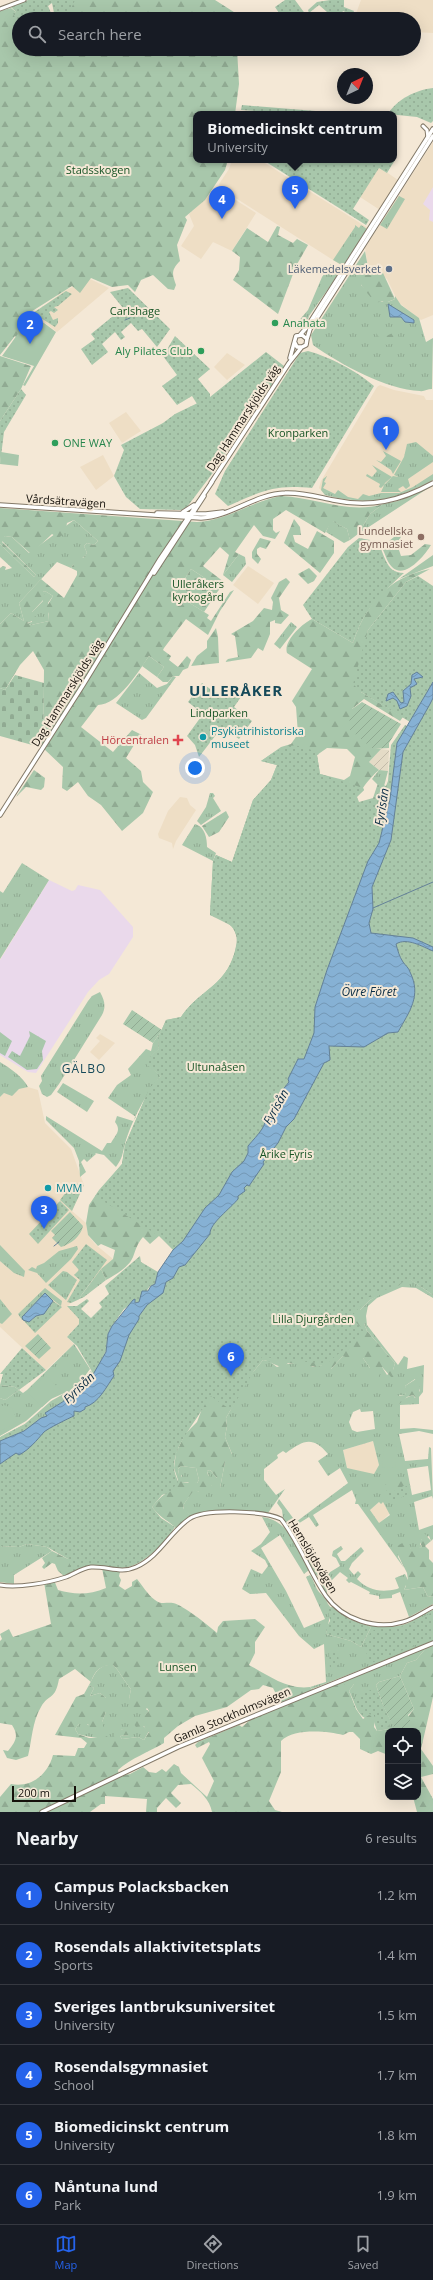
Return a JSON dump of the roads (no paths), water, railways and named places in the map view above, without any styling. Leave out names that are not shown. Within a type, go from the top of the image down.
[{"type":"main road","points":[[433,129],[307,327],[295,338],[294,343],[301,348],[306,345],[310,329],[433,136]]},
{"type":"main road","points":[[300,335],[307,339]]},
{"type":"main road","name":"Dag Hammarskjölds väg","points":[[289,363],[294,343]]},
{"type":"main road","name":"Dag Hammarskjölds väg","points":[[148,581],[187,525],[201,499],[289,363],[301,348]]},
{"type":"main road","points":[[191,516],[212,518],[266,496],[286,493],[354,504],[377,504],[401,498],[433,483]]},
{"type":"main road","points":[[179,513],[189,510],[201,499]]},
{"type":"main road","points":[[201,499],[199,510],[206,514]]},
{"type":"main road","name":"Vårdsätravägen","points":[[0,505],[131,514],[191,516]]},
{"type":"main road","points":[[191,516],[226,512]]},
{"type":"main road","name":"Vårdsätravägen","points":[[131,514],[179,513],[191,516]]},
{"type":"main road","points":[[170,516],[181,520],[181,527]]},
{"type":"main road","name":"Dag Hammarskjölds väg","points":[[0,815],[181,527],[191,516]]},
{"type":"main road","points":[[187,525],[201,518]]},
{"type":"main road","name":"Gamla Stockholmsvägen","points":[[42,1812],[178,1747],[433,1643]]},
{"type":"street","points":[[0,9],[24,0]]},
{"type":"street","points":[[423,126],[427,130],[428,138]]},
{"type":"street","name":"Hemslöjdsvägen","points":[[0,1585],[22,1586],[58,1579],[91,1567],[128,1570],[151,1558],[192,1517],[213,1513],[242,1513],[270,1515],[281,1520],[327,1597],[349,1616],[361,1622],[389,1625],[409,1620],[433,1607]]},
{"type":"water","points":[[388,304],[414,320],[414,323],[405,322],[401,317],[390,317]]},
{"type":"water","points":[[417,672],[423,677],[414,679],[417,684],[410,688],[411,696],[407,706],[400,709],[397,701],[393,698],[386,701],[388,694],[393,692],[401,703],[404,702],[403,691],[411,684],[412,675]]},
{"type":"water","name":"Övre Föret","points":[[433,682],[433,698],[403,752],[391,840],[372,887],[373,909],[369,923],[371,933],[413,938],[433,947],[433,951],[410,942],[400,942],[396,944],[400,958],[408,968],[415,989],[413,1004],[410,1011],[398,1032],[388,1033],[364,1047],[329,1046],[330,1060],[324,1063],[294,1119],[286,1127],[278,1143],[263,1162],[264,1164],[249,1186],[247,1185],[244,1188],[245,1191],[238,1196],[238,1199],[217,1221],[210,1234],[185,1265],[179,1267],[173,1278],[166,1282],[163,1293],[147,1305],[139,1316],[139,1319],[129,1335],[120,1361],[113,1371],[114,1376],[102,1394],[94,1402],[85,1407],[85,1409],[80,1412],[74,1411],[74,1416],[44,1432],[33,1445],[23,1453],[19,1455],[16,1453],[0,1464],[0,1441],[24,1431],[41,1418],[47,1416],[45,1413],[64,1401],[65,1397],[80,1389],[91,1378],[106,1352],[108,1334],[112,1326],[133,1300],[135,1299],[135,1303],[139,1302],[142,1291],[148,1291],[151,1286],[155,1284],[158,1272],[173,1250],[183,1241],[205,1208],[219,1195],[232,1172],[244,1161],[248,1153],[248,1146],[262,1129],[272,1110],[279,1107],[281,1092],[289,1082],[288,1079],[298,1059],[304,1059],[314,1033],[315,1007],[327,970],[368,861],[379,843],[390,799],[397,743]]},
{"type":"water","points":[[45,1293],[53,1301],[44,1314],[36,1316],[29,1322],[23,1320],[22,1317]]},
{"type":"waterway","points":[[125,320],[130,318]]},
{"type":"waterway","points":[[373,908],[433,882]]},
{"type":"waterway","points":[[54,1246],[59,1242]]},
{"type":"place","name":"Biomedicinskt centrum","points":[[295,209]]},
{"type":"place","name":"Rosendalsgymnasiet","points":[[222,219]]},
{"type":"place","name":"Läkemedelsverket","points":[[389,269]]},
{"type":"place","name":"Anahata","points":[[275,323]]},
{"type":"place","name":"Rosendals allaktivitetsplats","points":[[30,344]]},
{"type":"place","name":"Aly Pilates Club","points":[[201,351]]},
{"type":"place","name":"ONE WAY","points":[[55,443]]},
{"type":"place","name":"Campus Polacksbacken","points":[[386,450]]},
{"type":"place","name":"Lundellska gymnasiet","points":[[421,537]]},
{"type":"place","name":"Psykiatrihistoriska museet","points":[[203,737]]},
{"type":"place","name":"Hörcentralen","points":[[178,740]]},
{"type":"place","name":"MVM","points":[[48,1188]]},
{"type":"place","name":"Sveriges lantbruksuniversitet","points":[[44,1229]]},
{"type":"place","name":"Nåntuna lund","points":[[231,1376]]},
{"type":"district","name":"ULLERÅKER","points":[[236,691]]},
{"type":"district","name":"GÄLBO","points":[[84,1069]]},
{"type":"park label","name":"Stadsskogen","points":[[98,170]]},
{"type":"park label","name":"Carlshage","points":[[135,311]]},
{"type":"park label","name":"Kronparken","points":[[298,433]]},
{"type":"park label","name":"Ulleråkers kyrkogård","points":[[198,590]]},
{"type":"park label","name":"Lindparken","points":[[219,713]]},
{"type":"park label","name":"Ultunaåsen","points":[[216,1067]]},
{"type":"park label","name":"Årike Fyris","points":[[286,1154]]},
{"type":"park label","name":"Lilla Djurgården","points":[[313,1319]]},
{"type":"park label","name":"Lunsen","points":[[178,1667]]},
{"type":"water label","name":"Fyrisån","points":[[382,807]]},
{"type":"water label","name":"Fyrisån","points":[[276,1107]]},
{"type":"water label","name":"Fyrisån","points":[[79,1388]]}]
